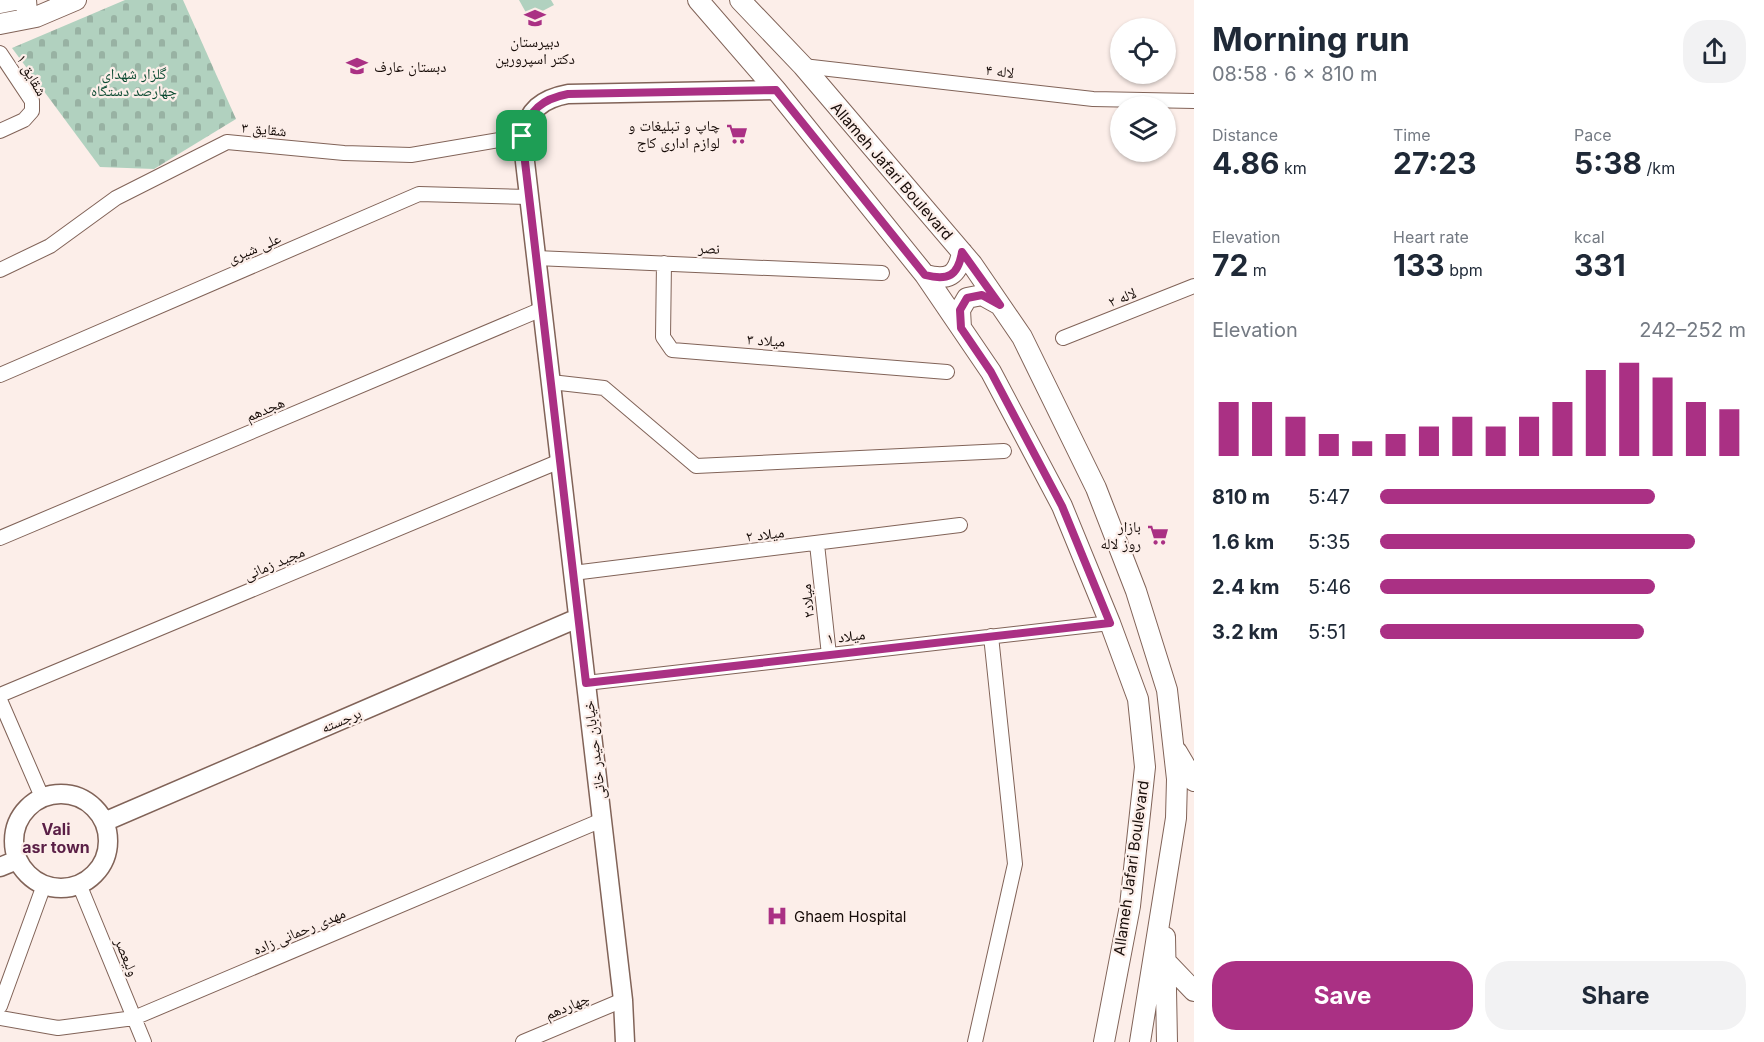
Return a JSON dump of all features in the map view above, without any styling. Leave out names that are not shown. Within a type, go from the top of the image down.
[{"type":"main road","points":[[0,3],[15,0]]},
{"type":"main road","points":[[26,0],[27,13],[36,17]]},
{"type":"main road","points":[[0,24],[36,17],[76,0]]},
{"type":"main road","name":"Allameh Jafari Boulevard","points":[[698,0],[776,90],[925,275],[991,372],[1062,506],[1110,623],[1138,699],[1144,767],[1130,906],[1104,1042]]},
{"type":"main road","name":"Allameh Jafari Boulevard","points":[[741,0],[803,66],[962,252],[1022,337],[1096,488],[1136,591],[1163,679],[1175,749],[1176,819],[1140,1042]]},
{"type":"main road","points":[[925,275],[937,278],[951,275],[960,266],[962,252]]},
{"type":"main road","points":[[961,328],[960,310],[967,298],[982,295],[1000,305]]},
{"type":"main road","points":[[1175,749],[1194,781]]},
{"type":"main road","points":[[1163,910],[1168,964],[1167,1042]]},
{"type":"main road","points":[[1168,964],[1194,991]]},
{"type":"street","name":"شقایق ۱","points":[[0,53],[32,101],[32,111],[24,120],[0,131]]},
{"type":"street","name":"لاله ۴","points":[[803,66],[1093,99],[1194,101]]},
{"type":"street","points":[[522,136],[526,120],[537,106],[551,97],[568,94],[776,90]]},
{"type":"street","name":"خیابان حیدر خانی","points":[[522,136],[623,1000],[625,1042]]},
{"type":"street","name":"شقایق ۳","points":[[0,270],[50,246],[116,198],[226,142],[344,153],[411,155],[522,136]]},
{"type":"street","name":"علی شیری","points":[[0,375],[419,194],[529,197]]},
{"type":"street","name":"نصر","points":[[536,258],[882,273]]},
{"type":"street","name":"میلاد ۳","points":[[664,263],[663,337],[672,350],[947,372]]},
{"type":"street","name":"لاله ۲","points":[[1063,338],[1194,286]]},
{"type":"street","name":"هجدهم","points":[[0,538],[542,309]]},
{"type":"street","points":[[551,382],[604,388],[696,466],[1004,451]]},
{"type":"street","name":"مجید زمانی","points":[[0,695],[560,461]]},
{"type":"street","name":"میلاد ۲","points":[[573,573],[960,525]]},
{"type":"street","name":"میلاد۲","points":[[817,544],[829,655]]},
{"type":"street","name":"برجسته","points":[[104,822],[578,618]]},
{"type":"street","name":"میلاد ۱","points":[[586,683],[1110,623]]},
{"type":"street","points":[[975,1042],[1015,864],[991,636]]},
{"type":"street","points":[[0,700],[42,797]]},
{"type":"street","points":[[71,795],[85,800],[104,822],[108,836],[107,851],[102,865],[92,876],[79,884],[68,888],[44,885],[24,871],[17,860],[14,845],[15,831],[20,817],[30,805],[42,797],[71,795]]},
{"type":"street","name":"مهدی رحمانی زاده","points":[[0,1018],[58,1028],[135,1018],[602,820]]},
{"type":"street","points":[[0,867],[17,860]]},
{"type":"street","name":"ولیعصر","points":[[79,884],[144,1042]]},
{"type":"street","points":[[0,1006],[44,885]]},
{"type":"street","name":"چهاردهم","points":[[524,1042],[623,1000]]},
{"type":"green space","name":"گلزار شهدای چهارصد دستگاه","points":[[125,0],[183,0],[236,119],[154,169],[100,167],[12,48]]},
{"type":"green space","points":[[519,0],[551,0],[554,5],[529,18]]},
{"type":"place","name":"دبیرستان دکتر اسپرورین","points":[[535,18]]},
{"type":"place","name":"دبستان عارف","points":[[357,66]]},
{"type":"place","name":"چاپ و تبلیغات و لوازم اداری کاج","points":[[737,134]]},
{"type":"place","name":"بازار روز لاله","points":[[1158,535]]},
{"type":"place","name":"Ghaem Hospital","points":[[777,916]]},
{"type":"district","name":"Vali asr town","points":[[56,838]]},
{"type":"route","points":[[776,90],[925,275],[937,278],[951,275],[960,266],[962,252],[1000,305],[982,295],[967,298],[960,310],[961,328],[991,372],[1062,506],[1110,623],[586,683],[522,136],[526,120],[537,106],[551,97],[568,94],[776,90]]}]
